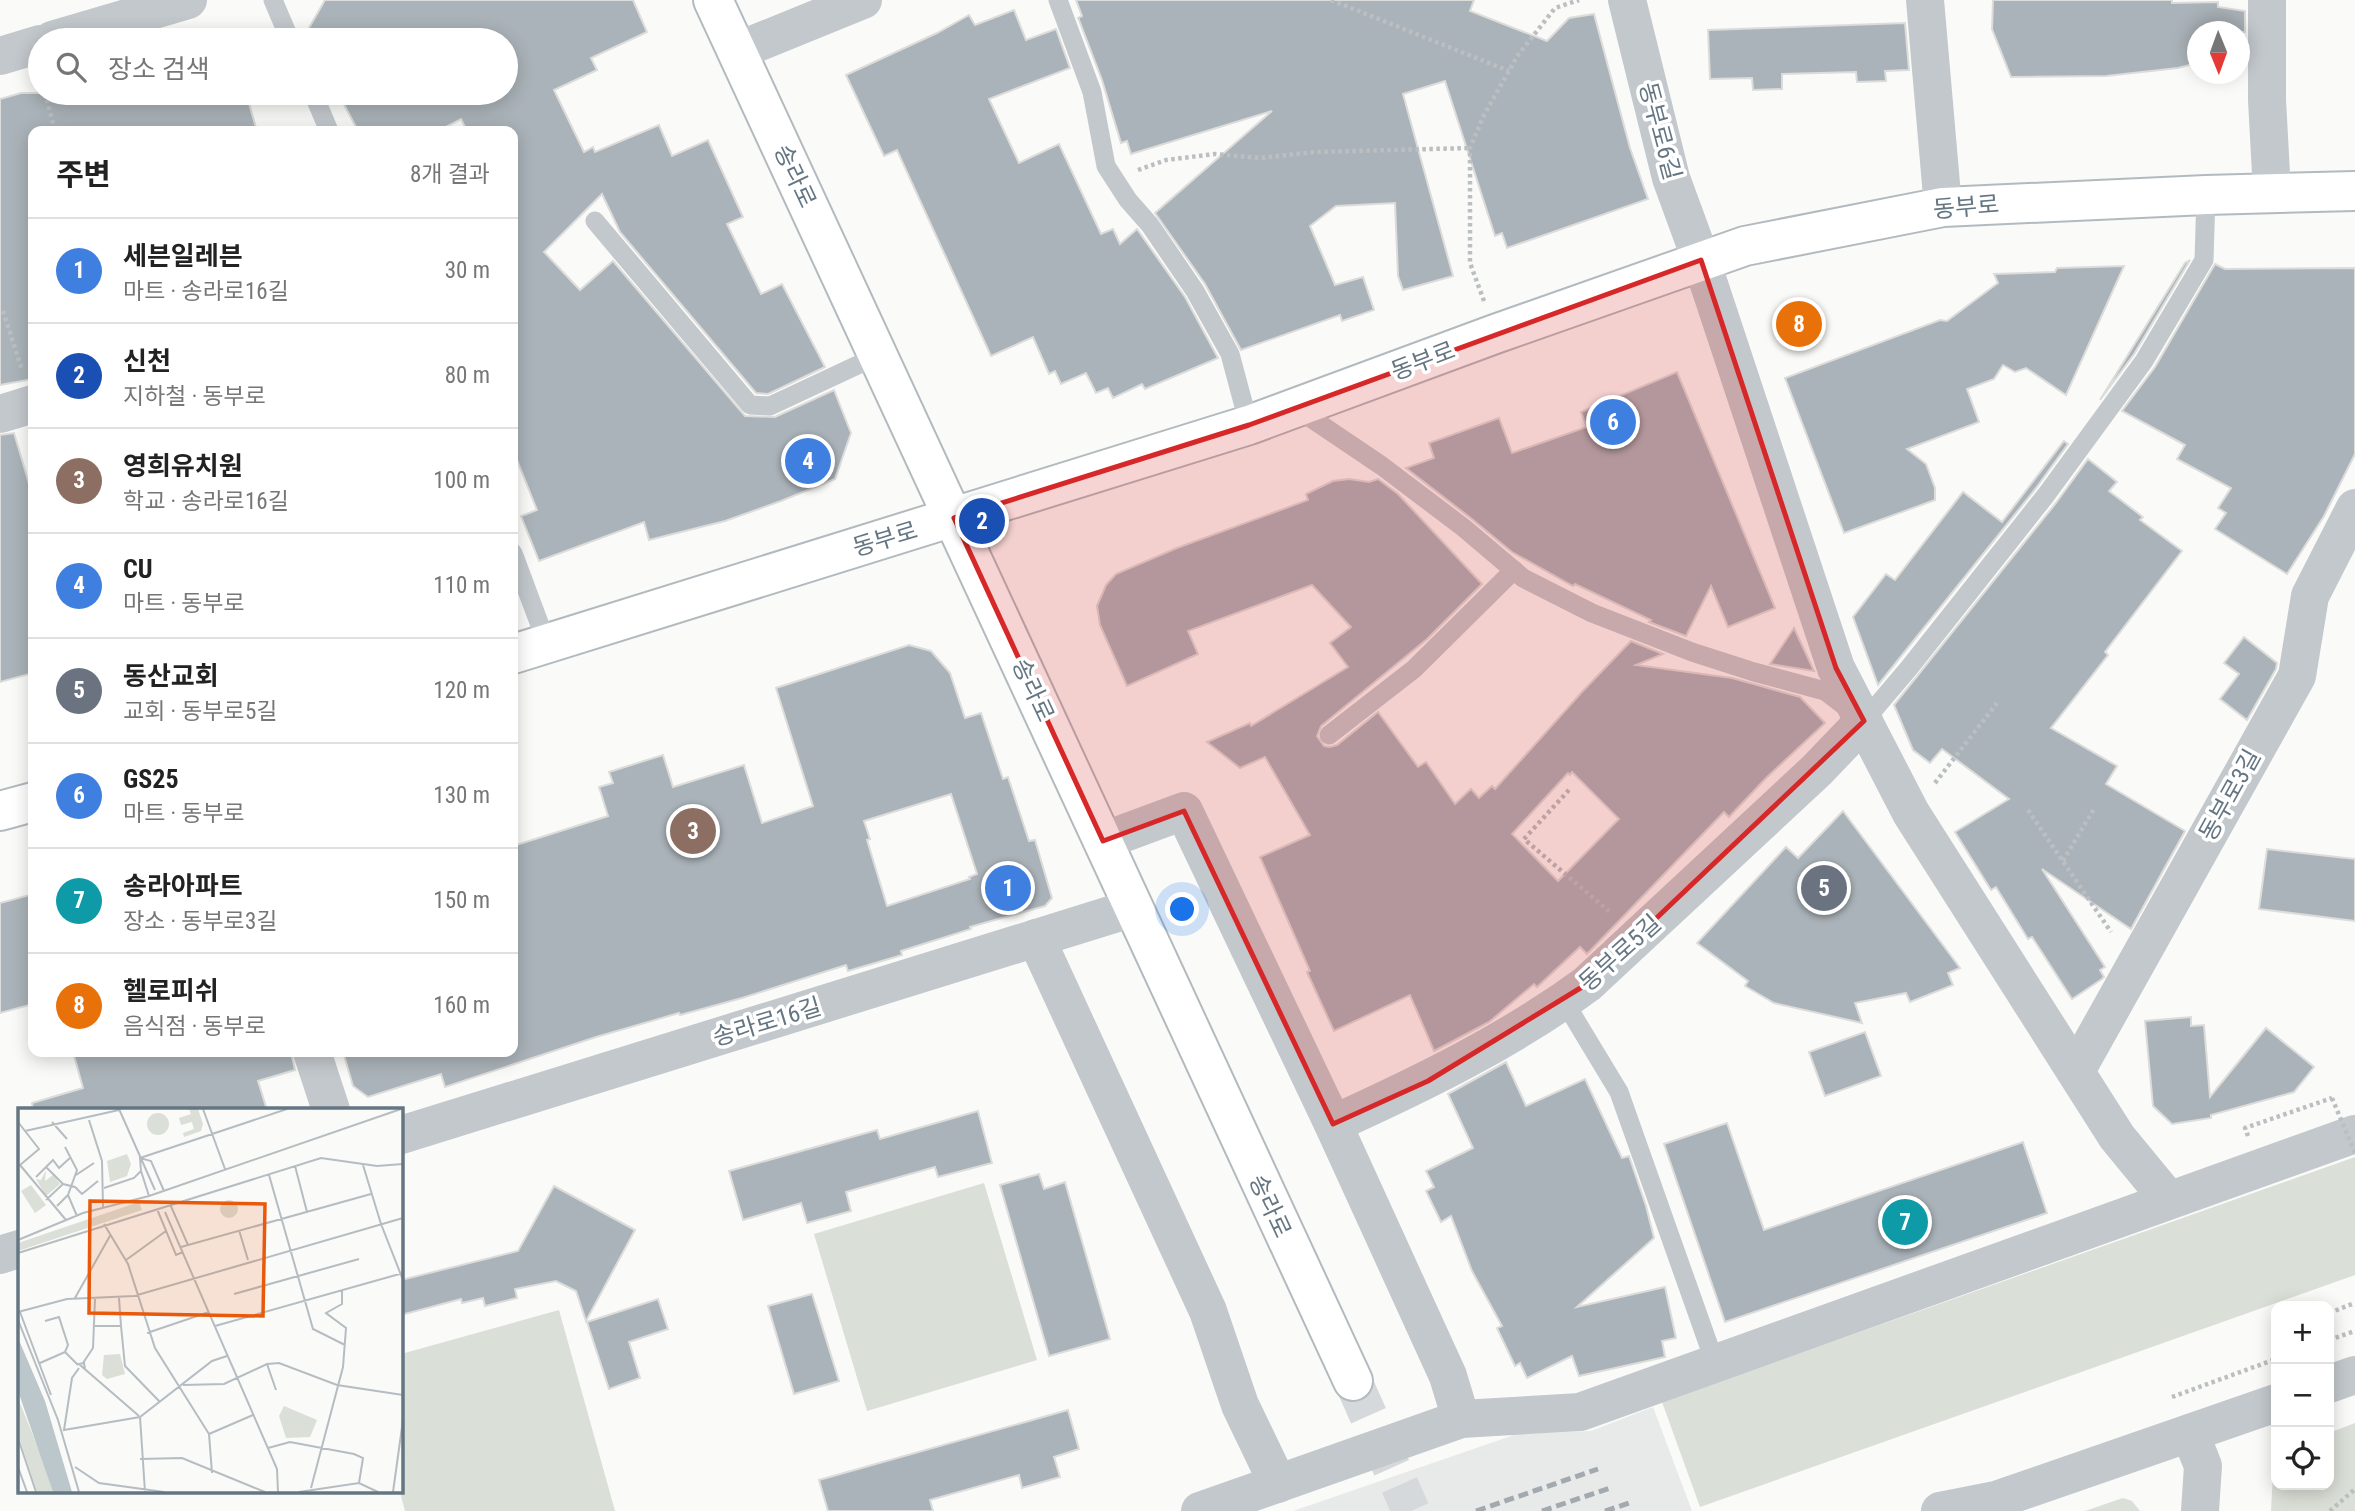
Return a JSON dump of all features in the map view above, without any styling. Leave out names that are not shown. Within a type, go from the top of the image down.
[{"type":"main road","name":"송라로","points":[[713,0],[1353,1381]]},
{"type":"main road","name":"동부로","points":[[530,649],[1249,425],[1745,246],[1942,207],[2272,192],[2355,191]]},
{"type":"main road","points":[[0,811],[28,803]]},
{"type":"street","points":[[93,28],[188,0]]},
{"type":"street","points":[[737,51],[863,0]]},
{"type":"street","name":"동부로6길","points":[[1627,0],[1671,178],[1702,260],[1836,668],[1911,813],[2117,1137],[2168,1199]]},
{"type":"street","points":[[1925,0],[1942,207]]},
{"type":"street","points":[[2267,0],[2267,100],[2272,192]]},
{"type":"street","points":[[0,56],[28,48]]},
{"type":"street","name":"동부로3길","points":[[2076,1071],[2297,676],[2310,596],[2355,508]]},
{"type":"street","name":"동부로5길","points":[[1333,1124],[1428,1081],[1549,1012],[1587,984],[1817,770],[1864,721]]},
{"type":"street","points":[[1103,841],[1184,811],[1333,1124],[1448,1376],[1461,1419]]},
{"type":"street","name":"송라로16길","points":[[402,1135],[1133,908]]},
{"type":"street","points":[[1036,938],[1208,1311],[1240,1405],[1278,1484]]},
{"type":"street","points":[[314,1057],[330,1108]]},
{"type":"street","points":[[1200,1511],[1461,1419],[1580,1412],[2355,1134]]},
{"type":"street","points":[[0,1255],[18,1249]]},
{"type":"street","points":[[2334,1382],[2355,1375]]},
{"type":"street","points":[[1940,1511],[1996,1500],[2271,1405]]},
{"type":"street","points":[[2190,1433],[2203,1466],[2200,1511]]},
{"type":"lane","points":[[273,0],[285,28]]},
{"type":"lane","points":[[1058,0],[1092,92],[1106,166],[1195,290],[1230,354],[1249,425]]},
{"type":"lane","points":[[318,105],[328,126]]},
{"type":"lane","points":[[1296,408],[1382,466],[1464,528],[1524,578],[1592,613],[1680,647],[1754,673],[1825,691],[1864,721],[2046,495],[2144,361],[2204,260],[2206,195]]},
{"type":"lane","points":[[595,221],[750,405],[771,406],[879,355]]},
{"type":"lane","points":[[1329,734],[1414,669],[1514,570]]},
{"type":"lane","points":[[518,581],[530,649]]},
{"type":"lane","points":[[1564,1001],[1619,1092],[1715,1363]]},
{"type":"path","points":[[1331,0],[1508,71]]},
{"type":"path","points":[[1495,334],[1470,263],[1470,148],[1484,115],[1518,55],[1555,8],[1579,0]]},
{"type":"path","points":[[48,105],[54,126]]},
{"type":"path","points":[[1116,181],[1129,173],[1166,160],[1214,154],[1260,158],[1315,152],[1470,148]]},
{"type":"path","points":[[3,311],[22,408]]},
{"type":"path","points":[[1911,813],[1997,703]]},
{"type":"path","points":[[1569,790],[1524,839],[1638,937]]},
{"type":"path","points":[[2063,861],[2095,807]]},
{"type":"path","points":[[2028,810],[2123,948],[2138,960]]},
{"type":"path","points":[[2332,1098],[2355,1153]]},
{"type":"path","points":[[2334,1311],[2355,1303]]},
{"type":"path","points":[[2334,1338],[2355,1331]]},
{"type":"path","points":[[2330,1511],[2355,1489]]},
{"type":"highlighted area","points":[[1701,260],[1836,668],[1864,721],[1587,984],[1428,1081],[1333,1124],[1184,811],[1103,841],[954,518],[1249,425]]},
{"type":"shaded area","points":[[2355,1157],[2355,1275],[2282,1301],[2271,1301],[2271,1305],[1700,1507],[1662,1402]]},
{"type":"shaded area","points":[[984,1183],[1037,1360],[867,1411],[814,1234]]},
{"type":"shaded area","points":[[559,1310],[615,1511],[405,1511],[401,1494],[402,1354]]},
{"type":"shaded area","points":[[1653,1407],[1692,1511],[1293,1511],[1517,1434],[1591,1431]]},
{"type":"shaded area","points":[[2355,1423],[2355,1511],[2271,1511],[2272,1490],[2334,1490],[2334,1431]]},
{"type":"shaded area","points":[[2123,1498],[2132,1501],[2140,1511],[2085,1511]]},
{"type":"building","points":[[325,0],[633,0],[647,32],[591,58],[597,70],[554,90],[584,152],[593,147],[595,152],[659,125],[672,156],[708,140],[743,217],[727,224],[761,294],[782,284],[825,367],[768,394],[756,393],[620,232],[602,194],[544,252],[580,290],[613,261],[745,416],[775,417],[834,390],[851,433],[835,479],[725,521],[649,540],[644,522],[539,561],[521,516],[537,510],[518,462],[518,126],[464,126],[461,119],[448,126],[355,126],[344,105],[518,105],[518,28],[309,28]]},
{"type":"building","points":[[1076,0],[1474,0],[1470,11],[1547,41],[1569,18],[1594,14],[1630,148],[1648,199],[1507,248],[1502,233],[1495,236],[1445,81],[1403,94],[1453,276],[1403,290],[1398,276],[1395,203],[1336,206],[1310,226],[1335,285],[1363,277],[1374,310],[1342,321],[1340,315],[1241,350],[1205,284],[1155,213],[1272,111],[1131,154],[1127,141],[1121,143],[1102,80],[1078,18],[1082,16]]},
{"type":"building","points":[[1993,0],[2218,2],[2218,7],[2245,11],[2245,21],[2187,21],[2187,66],[2106,76],[2011,77],[1992,29]]},
{"type":"building","points":[[1014,10],[1026,40],[1056,29],[1070,68],[989,99],[1019,163],[1059,144],[1101,234],[1113,229],[1120,244],[1137,229],[1185,297],[1218,358],[1145,389],[1142,384],[1113,398],[1108,388],[1096,393],[1086,373],[1061,384],[1055,371],[1049,374],[1033,337],[991,356],[897,150],[884,156],[846,75],[937,33],[969,15],[975,25]]},
{"type":"building","points":[[1905,23],[1909,70],[1885,71],[1886,81],[1857,82],[1856,72],[1782,74],[1782,89],[1753,90],[1752,78],[1710,79],[1708,30]]},
{"type":"building","points":[[28,93],[28,105],[249,105],[256,126],[28,126],[28,380],[0,385],[0,99]]},
{"type":"building","points":[[2190,260],[2134,354],[2100,400],[2185,263]]},
{"type":"building","points":[[2215,264],[2225,269],[2355,268],[2355,454],[2324,516],[2287,574],[2215,529],[2226,513],[2218,508],[2231,488],[2177,459],[2185,445],[2122,411],[2155,367]]},
{"type":"building","points":[[2124,266],[2066,395],[2026,368],[2015,372],[2003,365],[1994,379],[1967,389],[1979,422],[1907,449],[1926,464],[1935,488],[1935,500],[1844,533],[1785,378],[1940,320],[1947,321],[1998,283],[1994,274],[2055,272],[2057,268]]},
{"type":"building","points":[[1677,372],[1775,608],[1728,627],[1711,586],[1686,636],[1649,622],[1651,620],[1575,584],[1573,586],[1512,552],[1406,468],[1434,458],[1429,443],[1499,418],[1512,453],[1587,427],[1581,412]]},
{"type":"building","points":[[14,433],[28,480],[28,674],[0,682],[0,435]]},
{"type":"building","points":[[2064,441],[2068,444],[2036,488],[1878,685],[1853,617],[1886,574],[1895,580],[1963,492],[2002,522]]},
{"type":"building","points":[[2088,459],[2117,482],[2109,491],[2143,517],[2140,520],[2182,551],[2105,652],[2108,655],[2051,728],[2117,766],[2106,784],[2185,831],[2131,929],[2042,869],[2105,967],[2100,970],[2104,977],[2102,979],[2072,999],[2032,937],[2028,939],[1996,887],[1991,890],[1955,832],[2009,799],[1942,749],[1930,763],[1913,750],[1894,705],[2056,503]]},
{"type":"building","points":[[1349,479],[1369,482],[1378,479],[1398,494],[1482,584],[1427,639],[1321,726],[1317,736],[1324,746],[1337,745],[1378,712],[1418,767],[1426,762],[1455,804],[1471,789],[1479,798],[1492,786],[1495,789],[1631,641],[1663,654],[1636,665],[1732,678],[1800,697],[1825,723],[1729,817],[1724,812],[1587,954],[1580,947],[1537,987],[1534,984],[1489,1022],[1434,1051],[1410,995],[1334,1031],[1260,857],[1310,835],[1265,757],[1240,768],[1207,742],[1250,723],[1251,726],[1348,667],[1330,643],[1351,627],[1312,585],[1188,631],[1198,654],[1127,686],[1100,625],[1097,606],[1106,585],[1116,574],[1177,548],[1308,500],[1306,494],[1333,481]],"holes":[[[1572,772],[1619,819],[1558,881],[1512,834],[1568,773],[1570,775]]]},
{"type":"building","points":[[1794,628],[1814,671],[1770,664]]},
{"type":"building","points":[[2244,637],[2277,663],[2247,720],[2220,699],[2239,674],[2224,663]]},
{"type":"building","points":[[909,645],[931,651],[950,673],[965,718],[981,713],[1003,779],[1008,777],[1029,841],[1035,840],[1052,898],[1045,906],[970,927],[971,929],[901,951],[902,955],[848,971],[846,965],[742,998],[680,1015],[679,1013],[596,1037],[445,1087],[441,1074],[368,1097],[353,1086],[344,1057],[518,1057],[518,844],[608,816],[599,787],[613,783],[609,772],[663,755],[673,787],[744,765],[762,823],[813,806],[776,688]],"holes":[[[951,794],[977,874],[969,877],[970,879],[887,906],[864,821]]]},
{"type":"building","points":[[1843,811],[1960,968],[1948,973],[1953,985],[1910,1002],[1906,993],[1855,1003],[1862,1023],[1774,1003],[1745,986],[1748,981],[1697,943],[1786,847],[1798,858]]},
{"type":"building","points":[[2267,849],[2355,859],[2355,921],[2259,909]]},
{"type":"building","points":[[28,895],[28,1005],[0,1013],[0,903]]},
{"type":"building","points":[[2191,1017],[2191,1026],[2204,1025],[2210,1097],[2266,1028],[2314,1067],[2294,1092],[2211,1115],[2211,1118],[2172,1124],[2153,1106],[2145,1021]]},
{"type":"building","points":[[1865,1032],[1881,1076],[1825,1096],[1809,1052]]},
{"type":"building","points":[[74,1057],[292,1057],[295,1070],[258,1081],[266,1108],[33,1108],[32,1103],[83,1088]]},
{"type":"building","points":[[1506,1062],[1526,1106],[1585,1079],[1622,1158],[1629,1156],[1654,1238],[1577,1307],[1665,1287],[1676,1338],[1662,1341],[1665,1357],[1579,1376],[1572,1356],[1527,1378],[1520,1363],[1515,1366],[1497,1328],[1502,1326],[1472,1271],[1451,1216],[1441,1222],[1426,1191],[1434,1187],[1426,1171],[1473,1148],[1448,1094]]},
{"type":"building","points":[[978,1111],[992,1163],[938,1177],[935,1167],[846,1192],[851,1211],[807,1223],[801,1203],[743,1220],[729,1171],[877,1130],[880,1139]]},
{"type":"building","points":[[1727,1123],[1764,1230],[2023,1142],[2047,1213],[1725,1322],[1664,1144]]},
{"type":"building","points":[[1039,1174],[1044,1189],[1065,1182],[1110,1339],[1049,1356],[1000,1185]]},
{"type":"building","points":[[554,1186],[635,1230],[586,1321],[576,1291],[556,1281],[515,1289],[517,1298],[485,1306],[483,1298],[462,1303],[461,1299],[402,1315],[402,1280],[518,1251]]},
{"type":"building","points":[[812,1294],[839,1381],[794,1394],[768,1306]]},
{"type":"building","points":[[658,1299],[668,1329],[629,1342],[640,1378],[609,1389],[587,1322]]},
{"type":"building","points":[[1068,1410],[1079,1449],[1054,1457],[1060,1477],[1022,1488],[1019,1475],[930,1500],[933,1511],[828,1511],[819,1480]]},
{"type":"tunnel","points":[[1353,1381],[1411,1511]]},
{"type":"railway","points":[[1476,1511],[1598,1469]]},
{"type":"railway","points":[[1542,1511],[1613,1487]]},
{"type":"railway","points":[[1605,1511],[1629,1503]]},
{"type":"place","name":"헬로피쉬","points":[[1799,324]]},
{"type":"place","name":"GS25","points":[[1613,422]]},
{"type":"place","name":"CU","points":[[808,461]]},
{"type":"place","name":"신천","points":[[982,521]]},
{"type":"place","name":"영희유치원","points":[[693,831]]},
{"type":"place","name":"세븐일레븐","points":[[1008,888]]},
{"type":"place","name":"동산교회","points":[[1824,888]]},
{"type":"place","name":"송라아파트","points":[[1905,1222]]}]
